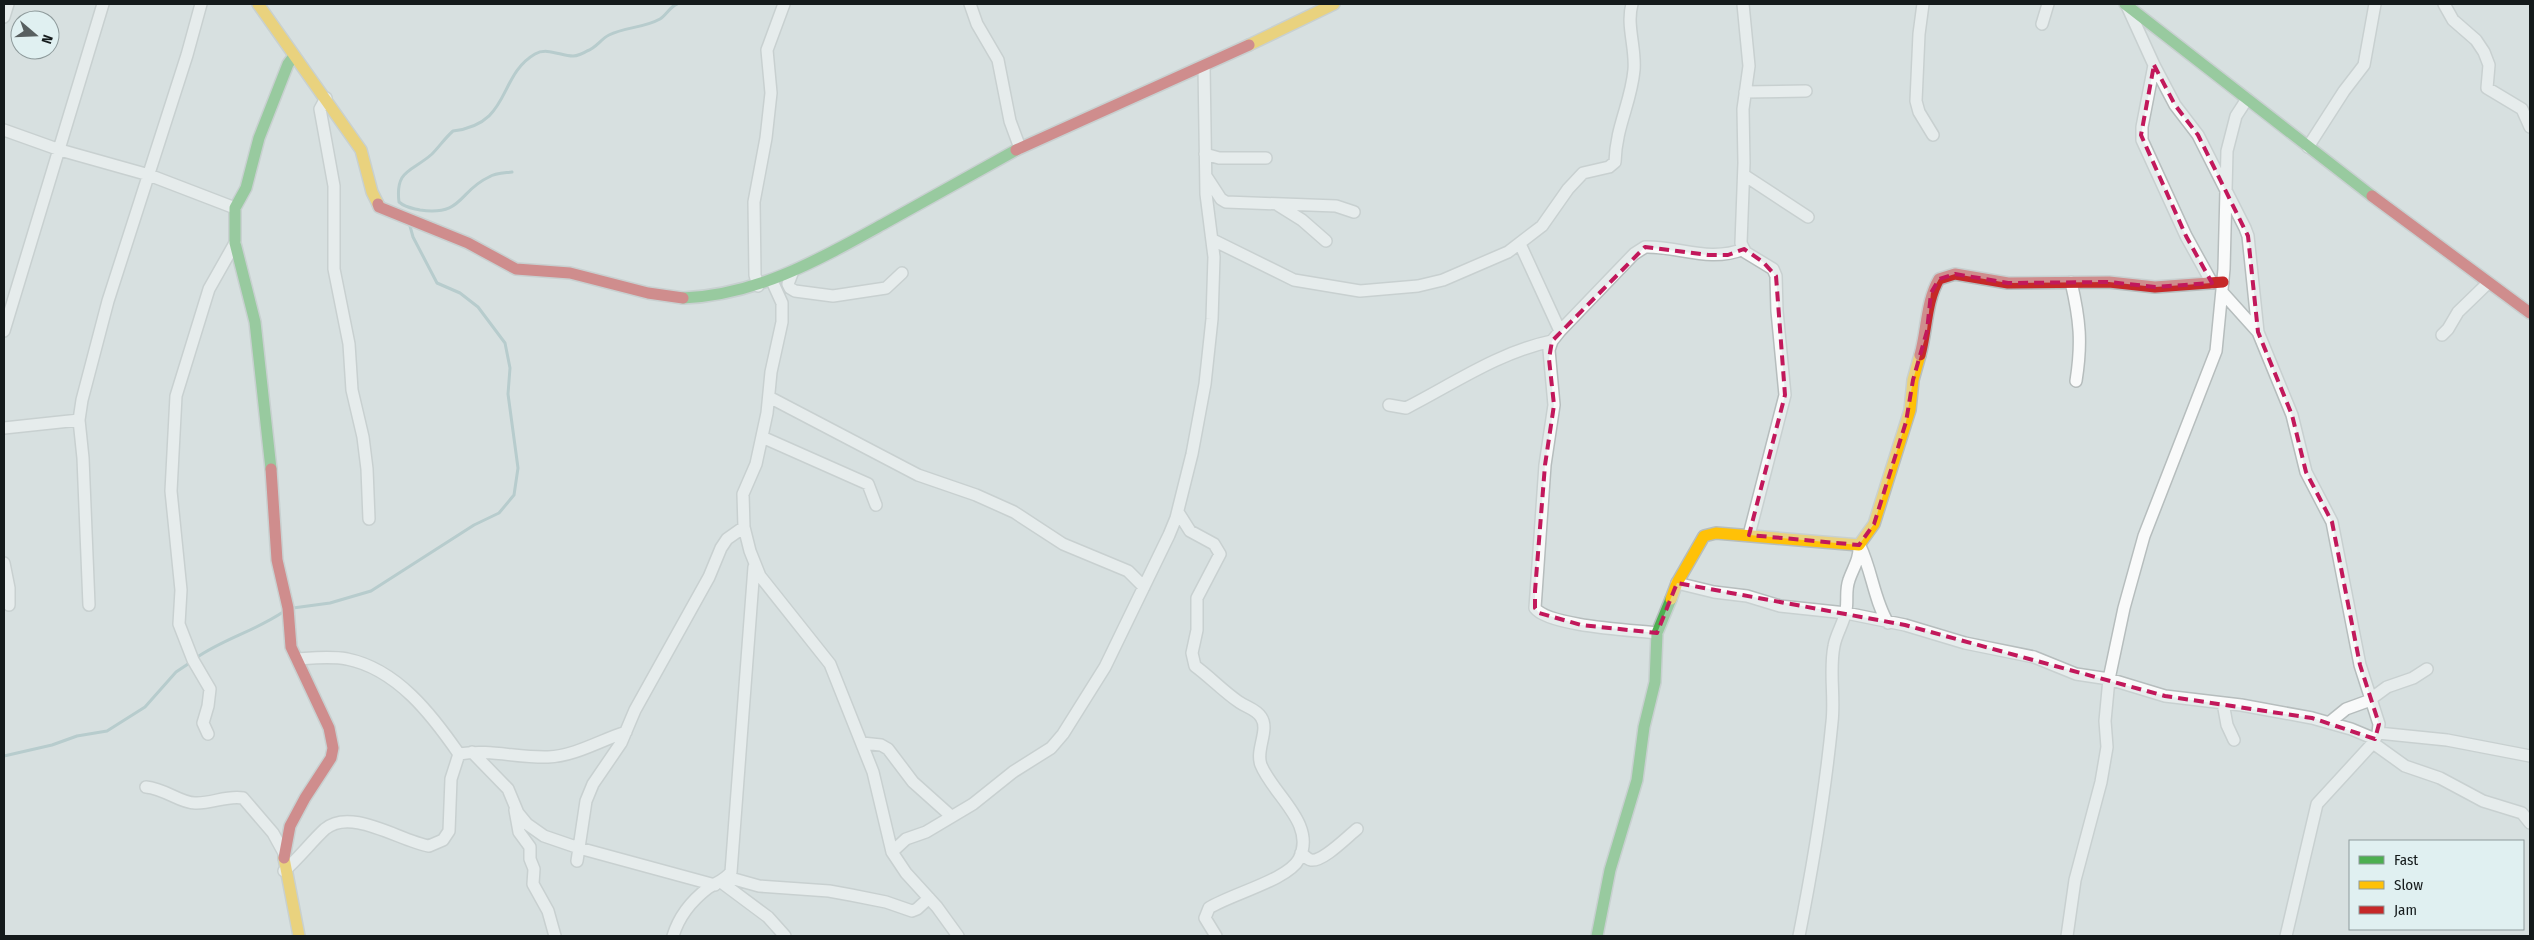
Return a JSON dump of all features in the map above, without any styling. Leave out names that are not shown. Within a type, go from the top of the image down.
[{"type":"street","points":[[4,17],[8,4]]},
{"type":"street","points":[[4,331],[103,4]]},
{"type":"street","points":[[89,605],[83,458],[79,420],[90,365],[187,55],[201,4]]},
{"type":"street","points":[[258,4],[361,150],[374,198],[379,207],[436,229],[516,269],[570,273],[648,293],[698,299],[713,298],[772,281],[845,245],[1020,148],[1204,66],[1334,4]]},
{"type":"street","points":[[758,286],[755,269],[754,202],[771,106],[767,50],[784,4]]},
{"type":"street","points":[[970,4],[977,24],[998,60],[1012,128],[1020,148]]},
{"type":"street","points":[[1212,240],[1294,280],[1360,291],[1405,288],[1443,280],[1495,259],[1520,244],[1542,226],[1568,189],[1584,173],[1609,167],[1615,162],[1617,133],[1634,74],[1630,15],[1632,4]]},
{"type":"street","points":[[1743,4],[1748,66],[1745,92],[1741,231],[1745,252],[1773,269],[1776,276],[1777,311],[1785,395],[1749,535]]},
{"type":"street","points":[[1924,4],[1919,34],[1916,101],[1919,112],[1933,135]]},
{"type":"street","points":[[2042,24],[2048,4]]},
{"type":"street","points":[[2308,148],[2344,91],[2364,65],[2375,4]]},
{"type":"street","points":[[2444,4],[2453,20],[2476,40],[2484,52],[2489,65],[2487,88],[2503,100],[2522,109],[2530,127]]},
{"type":"street","points":[[2126,5],[2175,105],[2198,135],[2248,236],[2258,332],[2292,415],[2301,442],[2306,472],[2332,522],[2352,629],[2370,699],[2379,724],[2375,738],[2318,804],[2286,936]]},
{"type":"street","points":[[2126,5],[2416,231],[2530,313]]},
{"type":"street","points":[[294,56],[288,64],[259,138],[246,188],[235,208],[235,243],[255,322],[268,426],[277,560],[288,608],[291,647],[329,728],[333,753],[291,824],[284,853],[284,871],[294,902],[299,936]]},
{"type":"street","points":[[2154,64],[2141,135],[2186,236],[2219,286],[2258,332]]},
{"type":"street","points":[[892,852],[906,839],[926,832],[973,804],[1013,772],[1051,748],[1071,721],[1105,667],[1144,588],[1178,512],[1205,384],[1212,319],[1212,240],[1205,175],[1206,107],[1204,66]]},
{"type":"street","points":[[1745,92],[1806,91]]},
{"type":"street","points":[[326,98],[320,109],[334,186],[334,269],[349,344],[352,390],[363,437],[367,469],[369,519]]},
{"type":"street","points":[[2067,936],[2075,880],[2101,782],[2105,756],[2105,721],[2110,679],[2124,608],[2144,536],[2216,351],[2227,151],[2230,132],[2236,116],[2247,100]]},
{"type":"street","points":[[4,130],[60,150],[149,175],[235,208]]},
{"type":"street","points":[[1205,154],[1219,158],[1266,158]]},
{"type":"street","points":[[1205,175],[1221,199],[1226,202],[1336,206],[1354,212]]},
{"type":"street","points":[[1744,175],[1808,218]]},
{"type":"street","points":[[1278,205],[1302,220],[1326,241]]},
{"type":"street","points":[[208,734],[203,723],[210,689],[193,660],[179,624],[181,590],[171,491],[176,396],[209,289],[235,243]]},
{"type":"street","points":[[1520,244],[1560,331]]},
{"type":"street","points":[[1657,633],[1581,624],[1547,617],[1534,608],[1545,465],[1554,405],[1549,359],[1552,341],[1634,254],[1645,247],[1708,255],[1728,255],[1744,249]]},
{"type":"street","points":[[793,271],[788,284],[790,288],[795,291],[833,296],[886,288],[902,273]]},
{"type":"street","points":[[1799,936],[1828,776],[1833,717],[1833,652],[1846,613],[1848,581],[1860,555],[1859,545],[1874,524],[1906,422],[1913,380],[1927,331],[1930,300],[1936,282],[1943,276],[1955,274],[2008,283],[2109,282],[2155,287],[2219,286]]},
{"type":"street","points":[[772,281],[782,303],[782,322]]},
{"type":"street","points":[[2071,282],[2080,320],[2081,351],[2076,381]]},
{"type":"street","points":[[2442,334],[2448,329],[2458,312],[2488,283]]},
{"type":"street","points":[[795,291],[782,322],[771,372],[769,397],[756,464],[743,494],[744,527],[760,576],[830,664],[873,772],[892,852],[906,873],[929,898],[958,936]]},
{"type":"street","points":[[1389,405],[1406,408],[1447,384],[1521,349],[1552,341]]},
{"type":"street","points":[[769,397],[918,475],[976,495],[1014,512],[1063,544],[1128,571],[1144,588]]},
{"type":"street","points":[[4,428],[79,420]]},
{"type":"street","points":[[762,437],[868,484],[876,505]]},
{"type":"street","points":[[1178,512],[1190,531],[1214,544],[1220,554],[1197,598],[1197,630],[1192,652],[1195,666],[1239,702],[1261,716],[1264,723],[1259,756],[1260,764],[1300,825],[1301,853],[1298,861],[1288,871],[1210,908],[1205,918],[1216,936]]},
{"type":"street","points":[[576,861],[586,801],[593,784],[616,752],[634,710],[709,576],[721,548],[727,539],[744,527]]},
{"type":"street","points":[[1597,936],[1610,870],[1637,780],[1644,728],[1654,682],[1657,633],[1677,583],[1704,536],[1716,533],[1859,545]]},
{"type":"street","points":[[1859,545],[1867,561],[1881,612],[1888,623]]},
{"type":"street","points":[[673,936],[676,927],[689,906],[721,882],[732,866],[754,561]]},
{"type":"street","points":[[4,563],[9,588],[9,605]]},
{"type":"street","points":[[1677,583],[1714,592],[1747,596],[1780,606],[1846,613],[1905,625],[1965,643],[2034,657],[2076,674],[2110,679],[2165,696],[2262,708],[2330,722],[2375,738],[2447,740],[2530,756]]},
{"type":"street","points":[[297,659],[346,659],[359,662],[392,680],[414,697],[441,728],[459,754]]},
{"type":"street","points":[[2330,722],[2346,709],[2370,699],[2387,687],[2413,678],[2427,670]]},
{"type":"street","points":[[2223,703],[2227,725],[2234,740]]},
{"type":"street","points":[[459,754],[472,752],[550,757],[568,754],[626,732]]},
{"type":"street","points":[[2375,738],[2405,766],[2440,778],[2483,801],[2522,813],[2530,823]]},
{"type":"street","points":[[862,743],[881,745],[888,749],[914,782],[951,816]]},
{"type":"street","points":[[472,752],[508,789],[518,814],[527,824],[544,836],[578,848],[721,882],[829,891],[886,902],[912,910],[929,898]]},
{"type":"street","points":[[284,871],[326,829],[338,821],[353,821],[429,846],[442,840],[449,831],[451,779],[459,754]]},
{"type":"street","points":[[146,787],[161,789],[186,802],[196,803],[243,798],[273,833],[284,853]]},
{"type":"street","points":[[514,804],[519,832],[531,850],[530,859],[534,869],[534,884],[548,912],[555,936]]},
{"type":"street","points":[[1301,853],[1309,859],[1317,859],[1331,851],[1357,828]]},
{"type":"street","points":[[721,882],[768,917],[785,936]]},
{"type":"highlighted area","points":[[2154,65],[2175,105],[2198,135],[2248,236],[2258,332],[2292,415],[2306,472],[2332,522],[2360,665],[2379,724],[2375,739],[2312,718],[2165,696],[1905,625],[1677,583],[1657,633],[1581,625],[1539,613],[1535,608],[1545,465],[1554,405],[1549,359],[1552,341],[1645,247],[1708,255],[1728,255],[1744,249],[1763,262],[1776,276],[1785,395],[1749,535],[1859,545],[1874,524],[1906,422],[1913,380],[1927,331],[1931,293],[1939,279],[1955,274],[2008,283],[2109,282],[2155,287],[2212,283],[2186,236],[2141,135]]},
{"type":"waterway","points":[[512,172],[489,177],[471,189],[453,206],[445,209],[434,211],[420,210],[407,207],[399,202],[398,191],[402,177],[406,172],[432,154],[453,131],[472,127],[485,119],[495,109],[514,74],[523,63],[535,54],[544,51],[568,56],[580,54],[593,48],[609,35],[660,19],[677,4]]},
{"type":"waterway","points":[[293,608],[330,603],[371,591],[474,525],[499,513],[514,495],[518,468],[508,394],[510,368],[505,343],[478,307],[460,293],[437,283],[413,237],[410,226]]},
{"type":"waterway","points":[[196,658],[217,645],[261,625],[283,612]]},
{"type":"waterway","points":[[4,756],[52,745],[77,736],[107,731],[145,707],[176,672],[191,662]]},
{"type":"traffic: fast","points":[[2125,4],[2372,196]]},
{"type":"traffic: fast","points":[[271,469],[255,322],[235,243],[235,208],[246,188],[259,138],[288,64],[294,56]]},
{"type":"traffic: fast","points":[[683,298],[738,290],[764,282],[814,261],[1016,150]]},
{"type":"traffic: fast","points":[[1597,936],[1610,870],[1637,780],[1644,727],[1655,682],[1657,633],[1671,599]]},
{"type":"traffic: slow","points":[[258,4],[361,150],[372,192],[378,204]]},
{"type":"traffic: slow","points":[[1249,45],[1334,4]]},
{"type":"traffic: slow","points":[[1671,599],[1677,583],[1704,536],[1716,533],[1859,545],[1874,524],[1910,410],[1913,380],[1920,355]]},
{"type":"traffic: slow","points":[[284,858],[299,936]]},
{"type":"traffic: jam","points":[[1016,150],[1249,45]]},
{"type":"traffic: jam","points":[[2372,196],[2530,313]]},
{"type":"traffic: jam","points":[[378,204],[379,207],[468,243],[516,269],[570,273],[648,293],[683,298]]},
{"type":"traffic: jam","points":[[1920,355],[1929,306],[1935,288],[1939,279],[1955,274],[2008,283],[2109,282],[2155,287],[2223,282]]},
{"type":"traffic: jam","points":[[271,469],[277,560],[288,608],[291,647],[329,728],[333,748],[331,758],[305,798],[290,826],[284,858]]}]
